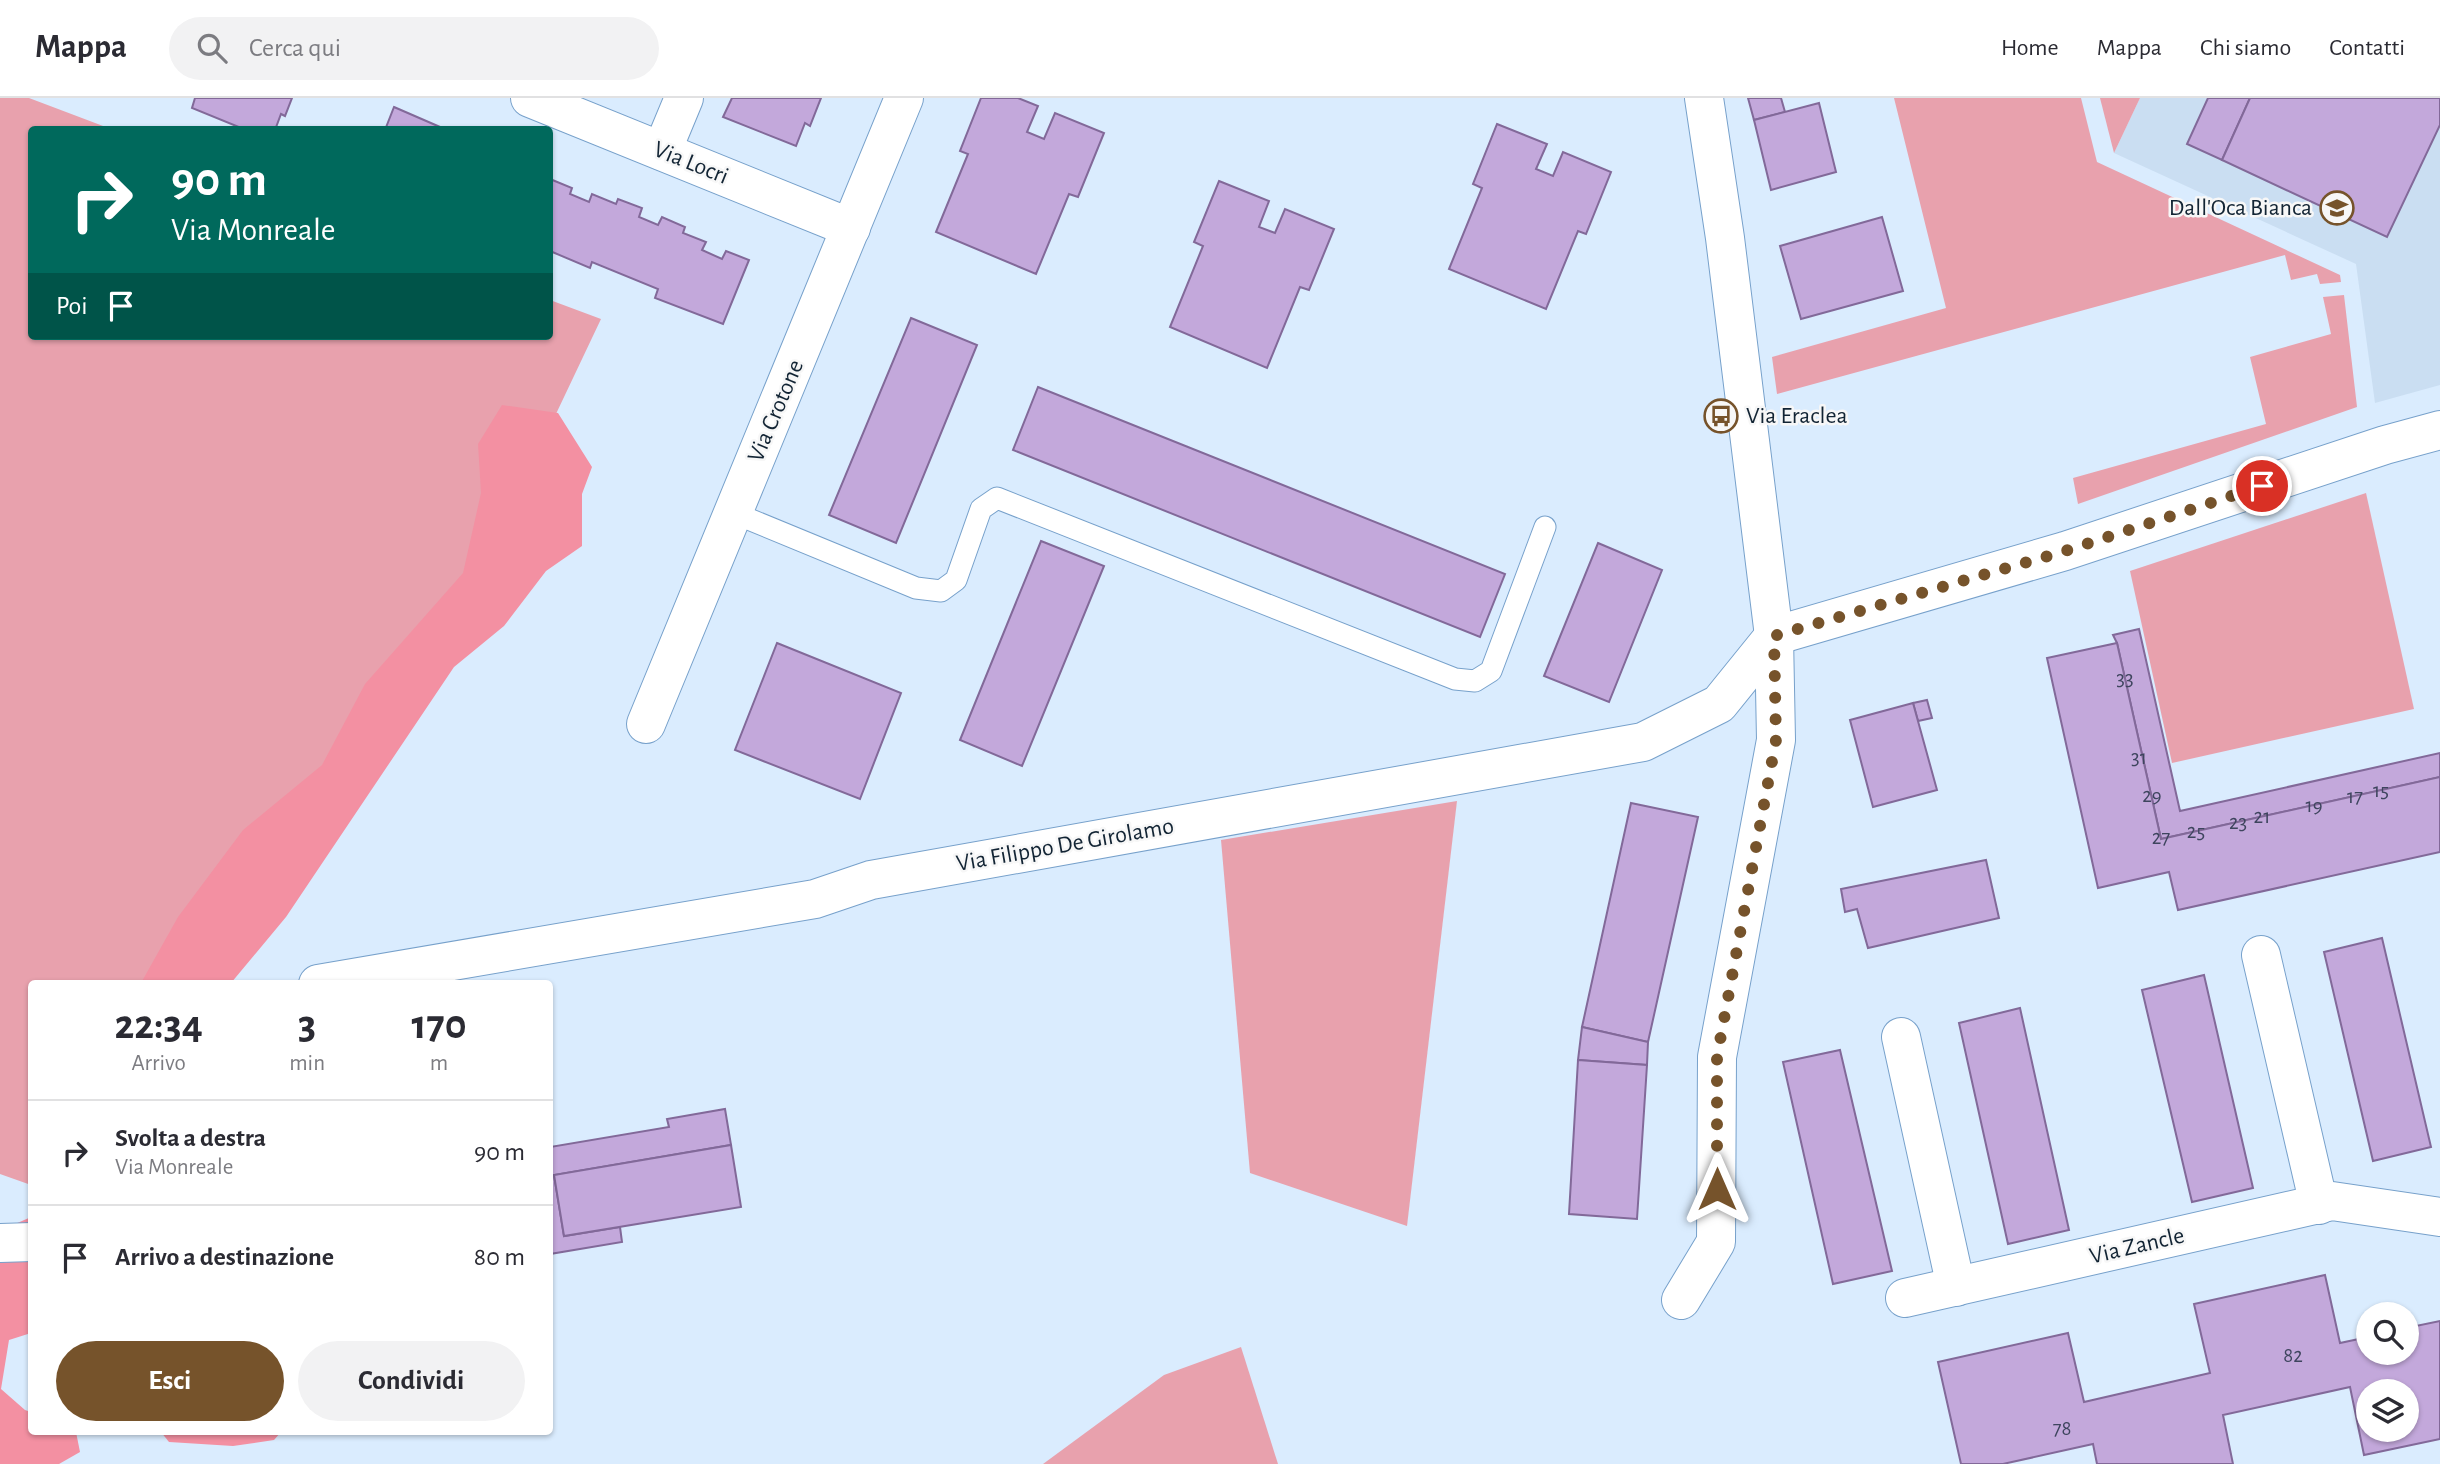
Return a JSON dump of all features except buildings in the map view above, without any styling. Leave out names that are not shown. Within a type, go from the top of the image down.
[{"type":"street","name":"Via Locri","points":[[530,98],[851,228]]},
{"type":"street","points":[[662,151],[684,98]]},
{"type":"street","name":"Via Crotone","points":[[646,724],[904,98]]},
{"type":"street","points":[[1681,1300],[1716,1242],[1717,1057],[1776,740],[1774,636],[1726,238],[1704,98]]},
{"type":"street","points":[[1774,636],[2065,551],[2385,445],[2440,430]]},
{"type":"street","name":"Via Filippo De Girolamo","points":[[341,980],[815,899],[871,880],[1643,742],[1719,704],[1774,636]]},
{"type":"street","points":[[2261,955],[2319,1205]]},
{"type":"street","points":[[1900,1037],[1956,1287]]},
{"type":"street","name":"Via Zancle","points":[[1905,1298],[2332,1202],[2440,1217]]},
{"type":"street","points":[[0,1243],[28,1242]]},
{"type":"lane","points":[[734,513],[916,588],[941,592],[956,580],[981,509],[997,498],[1455,679],[1475,681],[1491,671],[1545,527]]},
{"type":"shaded area","points":[[0,98],[29,98],[103,126],[28,126],[28,340],[553,340],[553,301],[601,319],[437,665],[198,980],[28,980],[28,1184],[0,1174]]},
{"type":"shaded area","points":[[1894,98],[2081,98],[2097,162],[2340,275],[2341,282],[2320,284],[2317,274],[2291,280],[2285,255],[1777,394],[1772,357],[1946,308]]},
{"type":"shaded area","points":[[2100,98],[2140,98],[2114,153]]},
{"type":"shaded area","name":"Dall'Oca Bianca","points":[[2140,98],[2440,98],[2440,385],[2375,403],[2356,264],[2114,153]]},
{"type":"shaded area","points":[[2344,295],[2357,407],[2078,504],[2073,478],[2266,424],[2250,357],[2331,334],[2323,297]]},
{"type":"shaded area","points":[[502,405],[558,413],[592,467],[582,494],[582,546],[546,571],[504,626],[454,667],[286,917],[234,980],[143,980],[178,917],[243,830],[322,765],[365,684],[463,573],[481,493],[478,444]]},
{"type":"shaded area","points":[[2366,493],[2414,709],[2172,763],[2130,571]]},
{"type":"shaded area","points":[[1457,801],[1407,1226],[1250,1173],[1221,840]]},
{"type":"shaded area","points":[[28,1218],[28,1334],[9,1340],[1,1389],[28,1411],[28,1435],[77,1435],[80,1452],[59,1464],[0,1464],[0,1226],[6,1228]]},
{"type":"shaded area","points":[[1241,1347],[1278,1464],[1043,1464],[1164,1375]]},
{"type":"shaded area","points":[[163,1435],[278,1435],[274,1440],[233,1446],[169,1442]]},
{"type":"place","name":"Dall'Oca Bianca","points":[[2337,208]]},
{"type":"place","name":"Via Eraclea","points":[[1721,416]]},
{"type":"route","points":[[1717,1189],[1717,1057],[1776,740],[1774,636],[2065,551],[2262,486]]}]
